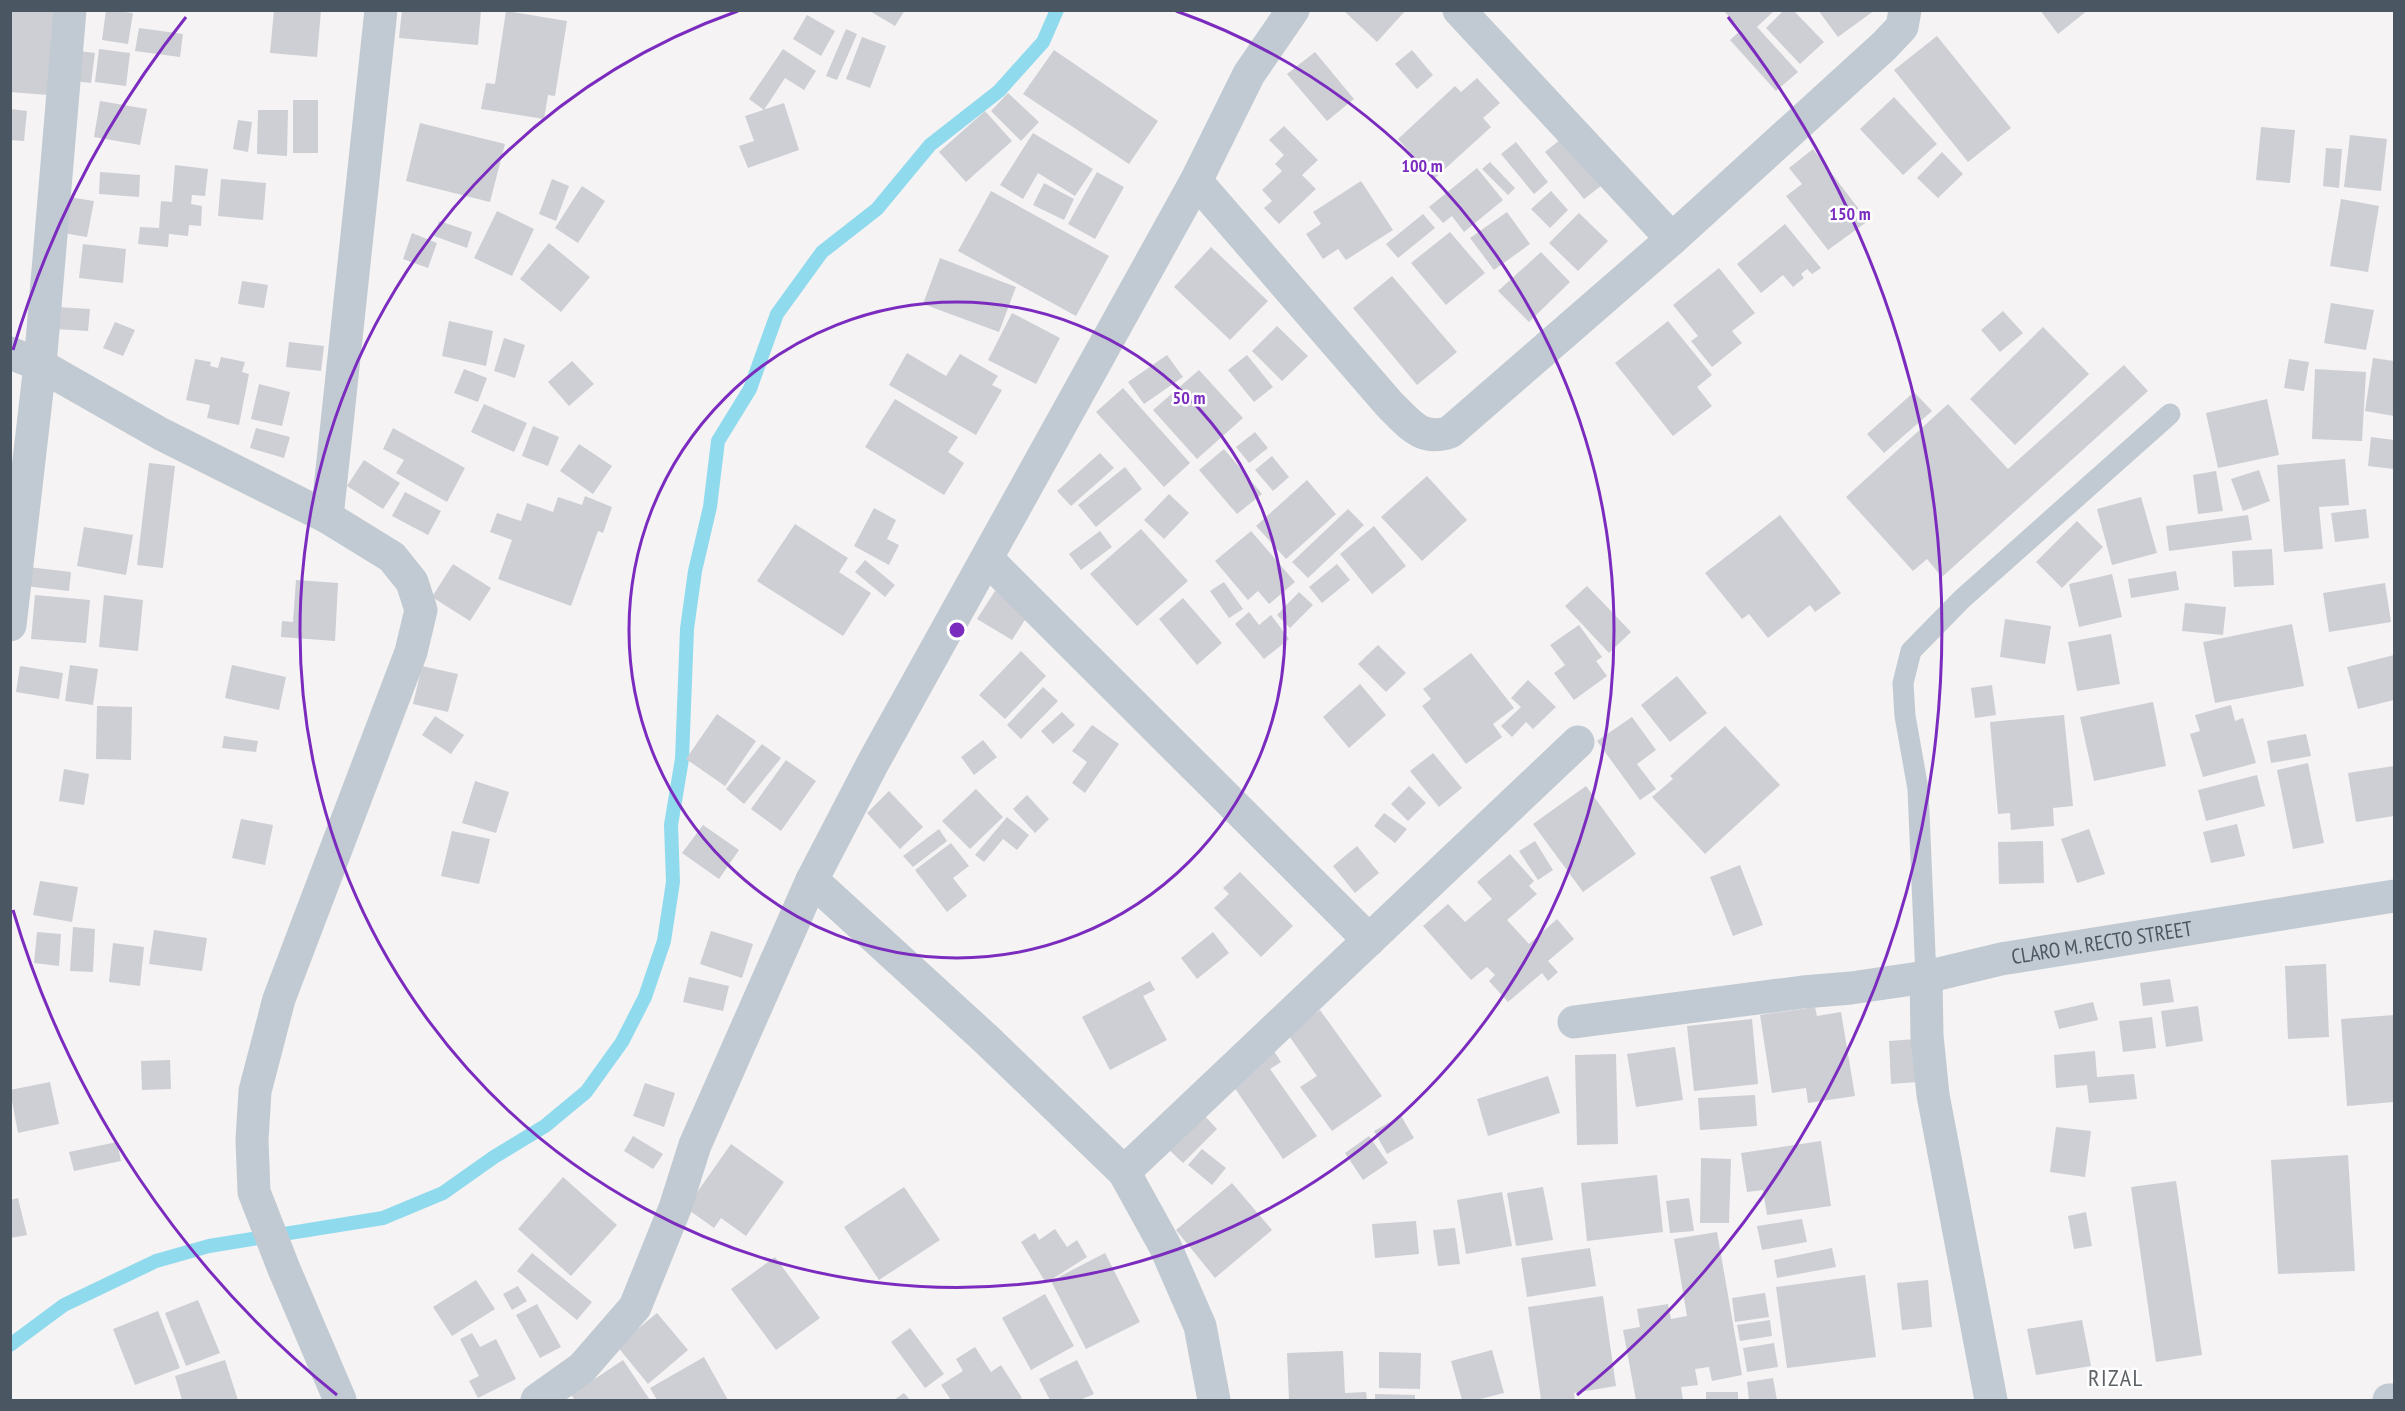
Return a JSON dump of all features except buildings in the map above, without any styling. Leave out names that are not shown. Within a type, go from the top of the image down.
[{"type":"street","points":[[10,626],[40,365],[70,10]]},
{"type":"street","points":[[327,517],[381,10]]},
{"type":"street","points":[[537,1401],[582,1368],[635,1307],[675,1208],[695,1145],[812,880],[874,761],[1196,181],[1249,74],[1293,10]]},
{"type":"street","points":[[1459,10],[1671,239]]},
{"type":"street","points":[[1196,181],[1390,405],[1425,435],[1438,436],[1450,432],[1671,239],[1884,46],[1902,27],[1905,10]]},
{"type":"street","points":[[10,353],[40,365],[161,434],[327,517],[392,557],[412,582],[421,610],[411,652],[279,999],[255,1091],[252,1140],[254,1192],[340,1401]]},
{"type":"street","points":[[987,559],[1369,940]]},
{"type":"street","points":[[1124,1172],[1578,742]]},
{"type":"street","points":[[812,880],[986,1039],[1124,1172],[1165,1246],[1200,1326],[1214,1401]]},
{"type":"street","name":"CLARO M. RECTO STREET","points":[[1574,1022],[1926,977],[2001,959],[2394,896]]},
{"type":"street","points":[[1926,977],[1927,1036],[1932,1095],[1991,1401]]},
{"type":"street","points":[[2389,1401],[2394,1400]]},
{"type":"lane","points":[[1926,977],[1918,789],[1905,716],[1903,683],[1911,651],[1962,599],[2170,414]]},
{"type":"waterway","points":[[10,1345],[64,1305],[156,1261],[209,1246],[383,1218],[443,1193],[494,1157],[545,1126],[586,1092],[622,1042],[645,997],[664,941],[673,882],[671,825],[682,759],[687,629],[695,571],[710,507],[718,441],[750,389],[777,314],[822,252],[877,209],[930,145],[999,91],[1043,42],[1057,10]]},
{"type":"district","name":"RIZAL","points":[[2116,1378]]}]
